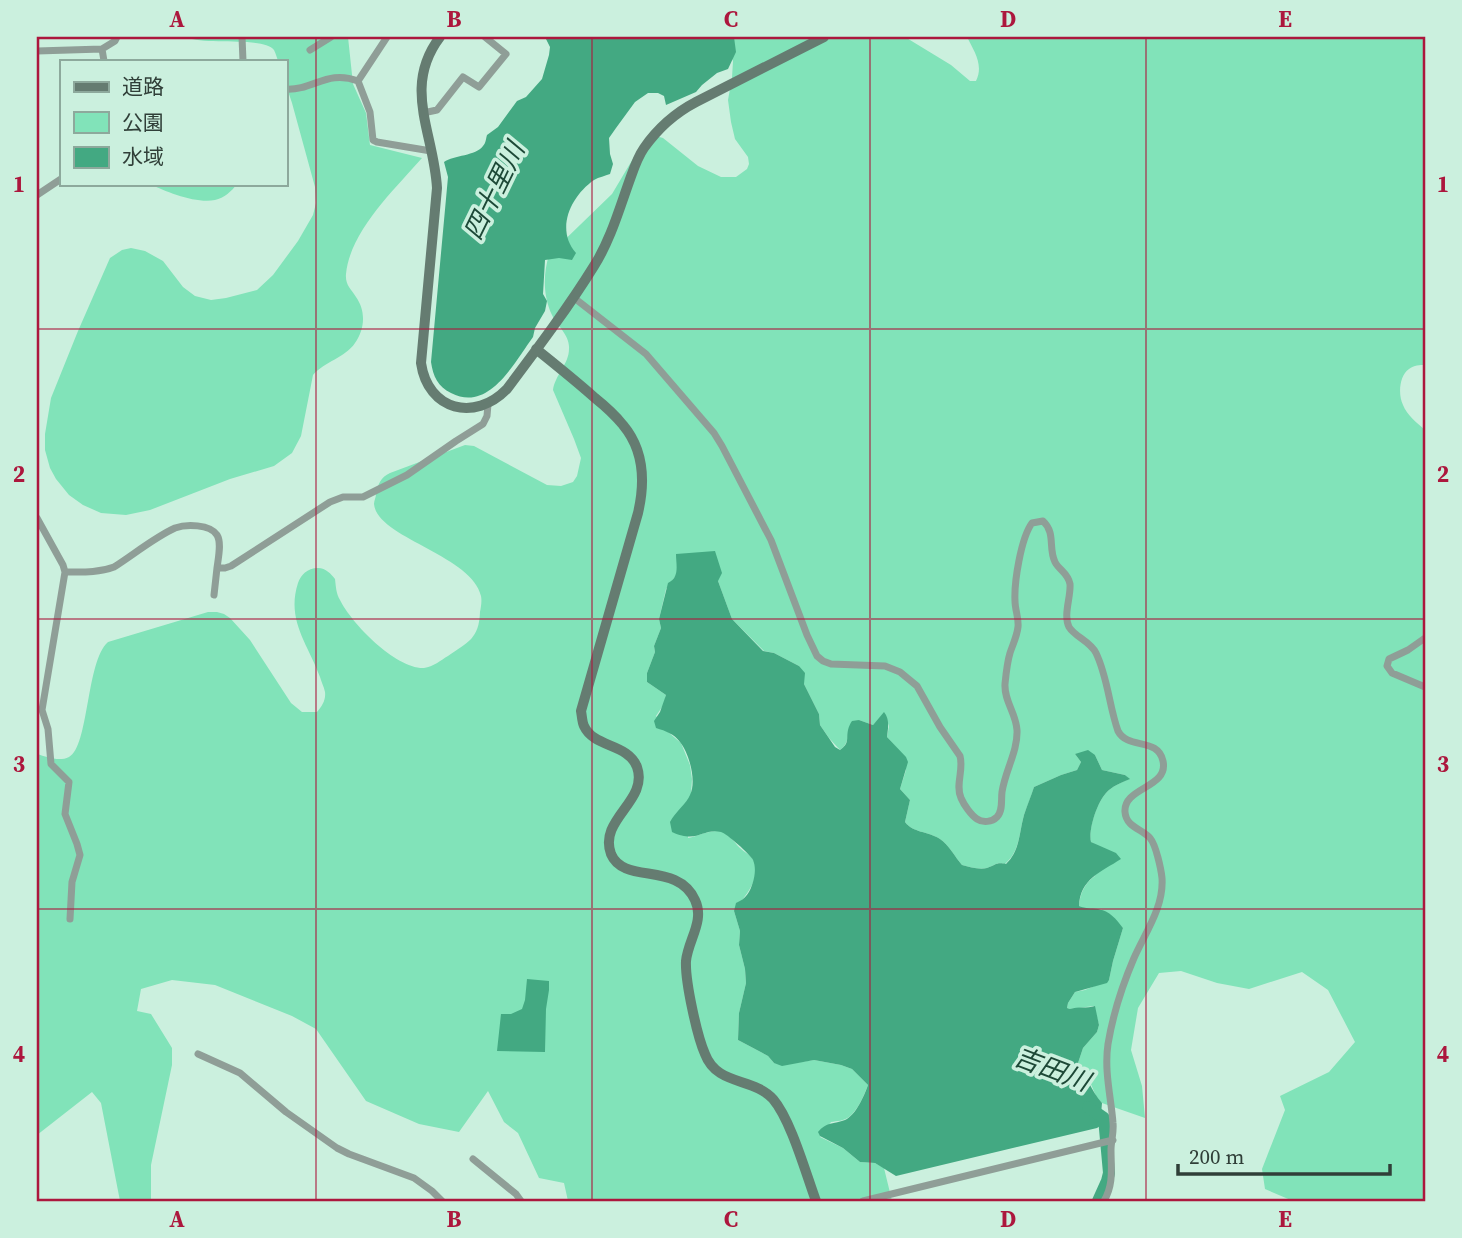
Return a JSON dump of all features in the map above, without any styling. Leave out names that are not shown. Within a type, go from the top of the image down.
[{"type":"street","points":[[37,51],[102,49],[117,37]]},
{"type":"street","points":[[242,37],[243,60]]},
{"type":"street","points":[[310,50],[331,37]]},
{"type":"street","points":[[358,81],[384,40],[374,37]]},
{"type":"street","points":[[440,37],[428,56],[420,92],[437,188],[422,351],[423,372],[430,389],[442,400],[465,408],[488,404],[507,389],[573,298],[605,246],[643,149],[661,127],[696,102],[824,37]]},
{"type":"street","points":[[423,113],[438,110],[463,76],[479,88],[506,54],[485,37]]},
{"type":"street","points":[[102,49],[104,60]]},
{"type":"street","points":[[287,89],[293,90],[327,78],[345,77],[358,81]]},
{"type":"street","points":[[358,81],[370,112],[373,140],[431,151]]},
{"type":"street","points":[[37,195],[60,180]]},
{"type":"street","points":[[573,298],[646,354],[714,433],[771,540],[817,656],[831,664],[885,666],[900,672],[917,686],[960,756],[962,761],[959,793],[972,815],[981,821],[996,818],[1000,812],[1003,786],[1016,742],[1017,726],[1005,690],[1010,654],[1017,633],[1015,601],[1022,545],[1032,523],[1040,521],[1047,525],[1052,536],[1054,561],[1069,579],[1068,623],[1096,654],[1118,731],[1129,742],[1155,747],[1164,762],[1158,779],[1130,799],[1125,808],[1130,824],[1152,841],[1162,879],[1158,906],[1124,981],[1114,1012],[1107,1059],[1114,1126],[1111,1183],[1110,1192],[1104,1201]]},
{"type":"street","points":[[536,349],[623,425],[635,445],[642,472],[642,500],[582,711],[584,726],[588,732],[629,756],[639,774],[637,789],[610,830],[611,852],[613,858],[626,868],[676,880],[695,900],[697,928],[688,949],[687,972],[703,1052],[717,1072],[763,1091],[776,1103],[785,1118],[816,1201]]},
{"type":"street","points":[[217,568],[236,564],[330,502],[343,497],[363,497],[398,481],[483,424],[488,404]]},
{"type":"street","points":[[37,518],[65,572],[42,710],[48,729],[51,764],[69,782],[65,814],[79,850],[79,863],[72,882],[70,919]]},
{"type":"street","points":[[65,572],[106,570],[173,530],[187,526],[206,528],[218,536],[219,542],[215,595]]},
{"type":"street","points":[[1425,638],[1389,659],[1387,666],[1392,673],[1425,687]]},
{"type":"street","points":[[198,1054],[240,1073],[286,1112],[337,1148],[414,1178],[442,1201]]},
{"type":"street","points":[[863,1201],[1113,1140]]},
{"type":"street","points":[[473,1159],[521,1201]]},
{"type":"green space","points":[[186,37],[348,37],[353,84],[366,113],[370,145],[422,158],[375,211],[356,242],[349,258],[346,278],[361,308],[361,332],[351,348],[313,375],[301,436],[292,453],[274,466],[230,479],[150,510],[126,515],[101,513],[69,495],[56,479],[45,450],[45,434],[51,398],[110,258],[131,248],[145,251],[163,261],[183,287],[195,296],[211,300],[257,290],[273,275],[298,241],[313,215],[316,203],[315,187],[287,88],[287,60],[278,60],[274,50],[259,43],[195,40]]},
{"type":"green space","points":[[723,37],[905,37],[951,65],[970,81],[976,81],[979,64],[967,37],[1425,37],[1425,365],[1413,367],[1406,372],[1400,391],[1405,409],[1425,430],[1425,1201],[1293,1201],[1265,1189],[1262,1169],[1285,1110],[1280,1096],[1329,1072],[1355,1042],[1328,990],[1302,972],[1249,989],[1217,983],[1181,971],[1159,973],[1138,1008],[1131,1050],[1142,1086],[1145,1118],[1102,1103],[1096,1096],[1087,1075],[1078,1063],[1083,1048],[1097,1032],[1099,1025],[1094,1006],[1067,1008],[1075,992],[1109,980],[1123,928],[1101,909],[1085,909],[1079,906],[1084,889],[1095,876],[1100,847],[1091,842],[1090,836],[1095,814],[1105,794],[1129,779],[1125,775],[1102,770],[1095,755],[1075,754],[1081,762],[1077,770],[1034,787],[1016,848],[1005,864],[981,869],[962,865],[940,839],[912,828],[905,822],[910,800],[900,789],[906,770],[896,747],[887,737],[889,726],[884,713],[873,725],[859,720],[848,730],[847,741],[840,750],[820,725],[819,714],[804,684],[799,666],[774,653],[764,651],[732,619],[718,581],[677,574],[666,589],[659,619],[661,628],[647,673],[647,682],[666,695],[656,716],[681,743],[690,765],[692,779],[688,838],[712,831],[723,832],[751,857],[755,865],[756,872],[751,886],[734,911],[740,931],[739,945],[746,983],[739,1013],[738,1040],[768,1056],[774,1063],[814,1060],[841,1065],[852,1069],[868,1085],[852,1114],[845,1119],[831,1122],[820,1137],[843,1148],[860,1162],[875,1163],[884,1168],[892,1201],[568,1201],[564,1183],[539,1178],[518,1133],[504,1122],[488,1091],[459,1132],[419,1124],[366,1101],[316,1029],[292,1016],[215,985],[172,980],[141,989],[137,1011],[151,1014],[172,1048],[172,1065],[151,1165],[151,1201],[120,1201],[101,1103],[92,1092],[37,1135],[37,754],[61,759],[69,757],[76,750],[95,667],[108,642],[208,612],[217,612],[230,618],[250,640],[291,703],[302,712],[317,712],[325,698],[325,692],[300,632],[295,609],[298,583],[303,575],[314,568],[330,573],[335,579],[339,597],[354,621],[376,643],[401,661],[424,668],[434,665],[471,639],[479,621],[481,602],[474,582],[461,569],[391,527],[379,516],[374,504],[379,484],[390,473],[465,445],[474,446],[547,485],[561,486],[573,482],[581,458],[553,390],[567,360],[569,344],[552,315],[547,300],[545,277],[549,255],[612,194],[634,157],[656,136],[663,138],[698,166],[721,177],[736,177],[747,169],[748,157],[735,139],[731,122],[728,100],[733,61]]},
{"type":"green space","points":[[155,186],[235,186],[225,196],[208,201]]},
{"type":"water","name":"四十里川","points":[[545,37],[734,37],[736,52],[728,69],[717,73],[696,92],[666,105],[664,96],[658,93],[648,93],[635,102],[609,138],[613,164],[610,174],[596,179],[586,187],[568,214],[567,234],[576,253],[572,260],[545,260],[543,294],[547,301],[533,337],[509,371],[489,391],[465,397],[446,391],[439,384],[431,362],[448,177],[444,162],[480,149],[487,135],[498,127],[517,101],[526,97],[542,79],[550,47]]},
{"type":"water","points":[[715,551],[722,573],[718,581],[732,619],[763,651],[774,653],[799,666],[805,673],[804,684],[819,714],[820,725],[835,747],[840,750],[845,745],[852,721],[859,720],[873,725],[884,712],[888,721],[887,737],[908,762],[900,789],[910,800],[905,822],[912,828],[940,839],[962,865],[981,869],[1006,864],[1017,848],[1024,815],[1034,787],[1077,770],[1081,762],[1075,754],[1088,750],[1095,755],[1102,770],[1125,775],[1130,779],[1105,794],[1092,822],[1090,836],[1091,842],[1116,853],[1121,859],[1087,883],[1079,906],[1106,912],[1123,928],[1109,980],[1107,983],[1075,992],[1067,1008],[1095,1006],[1099,1025],[1097,1032],[1083,1048],[1078,1063],[1102,1103],[1100,1126],[1097,1128],[896,1176],[875,1163],[860,1162],[818,1132],[827,1125],[849,1118],[859,1105],[868,1085],[852,1069],[814,1060],[782,1066],[738,1040],[739,1013],[746,983],[739,945],[740,931],[734,911],[736,903],[745,897],[753,882],[754,863],[743,849],[721,832],[688,836],[672,832],[670,822],[690,795],[692,775],[689,760],[680,742],[670,733],[656,728],[654,721],[666,695],[647,682],[647,673],[655,652],[654,646],[661,628],[659,619],[668,583],[676,574],[676,554]]},
{"type":"water","points":[[527,979],[549,981],[545,1052],[497,1051],[501,1014],[511,1014],[522,1009]]},
{"type":"waterway","name":"吉田川","points":[[1088,1107],[1104,1118],[1109,1173],[1098,1201]]}]
